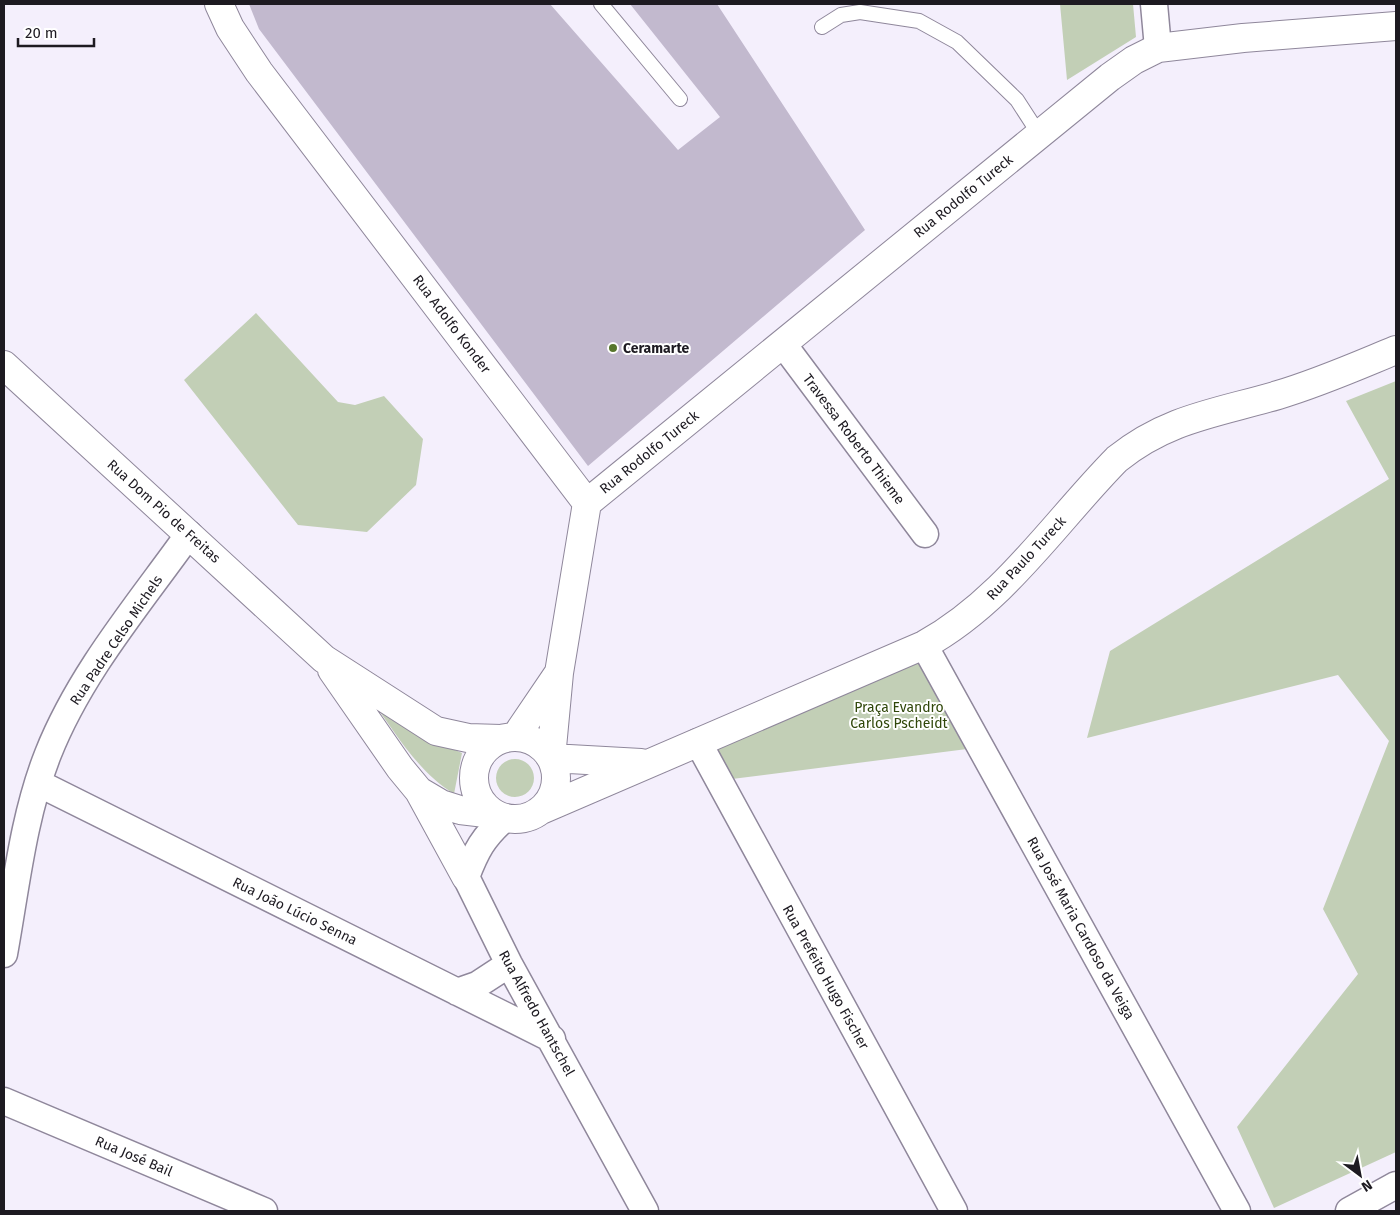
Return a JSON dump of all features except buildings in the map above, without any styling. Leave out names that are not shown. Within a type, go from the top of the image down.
[{"type":"main road","name":"Rua Adolfo Konder","points":[[218,4],[245,52],[259,72],[588,502]]},
{"type":"main road","name":"Rua Rodolfo Tureck","points":[[588,502],[1039,134],[1134,60],[1158,48],[1243,38],[1396,26]]},
{"type":"main road","name":"Rua Paulo Tureck","points":[[539,811],[924,645],[953,629],[1008,580],[1100,476],[1136,444],[1184,420],[1279,394],[1396,350]]},
{"type":"main road","name":"Rua Dom Pio de Freitas","points":[[4,365],[324,658],[436,731],[468,738],[508,737]]},
{"type":"main road","points":[[559,673],[508,737],[489,745],[480,755],[474,768],[473,781],[476,794],[484,806],[500,816],[517,819],[539,811],[554,792],[556,781],[551,758],[559,673],[588,502]]},
{"type":"main road","name":"Rua Dom Pio de Freitas","points":[[324,658],[400,768],[419,791],[441,804],[460,810],[500,816]]},
{"type":"main road","points":[[508,737],[536,743],[551,758]]},
{"type":"main road","name":"Rua Paulo Tureck","points":[[551,758],[648,763]]},
{"type":"main road","points":[[419,791],[466,877]]},
{"type":"street","points":[[1154,4],[1158,48]]},
{"type":"street","name":"Travessa Roberto Thieme","points":[[783,344],[924,534]]},
{"type":"street","name":"Rua Padre Celso Michels","points":[[4,954],[38,783],[60,727],[88,677],[190,534]]},
{"type":"street","name":"Rua José Maria Cardoso da Veiga","points":[[924,645],[1237,1211]]},
{"type":"street","name":"Rua Prefeito Hugo Fischer","points":[[698,742],[954,1211]]},
{"type":"street","name":"Rua João Lúcio Senna","points":[[38,783],[552,1039]]},
{"type":"street","points":[[466,877],[478,848],[500,816]]},
{"type":"street","name":"Rua Alfredo Hantschel","points":[[466,877],[509,964],[645,1211]]},
{"type":"street","points":[[457,992],[478,986],[509,964]]},
{"type":"street","name":"Rua José Bail","points":[[4,1101],[264,1211]]},
{"type":"street","points":[[1349,1211],[1396,1185]]},
{"type":"lane","points":[[601,4],[680,99]]},
{"type":"lane","points":[[822,27],[841,16],[860,12],[919,20],[957,42],[1017,100],[1039,134]]},
{"type":"green space","points":[[1060,4],[1133,4],[1136,37],[1067,80]]},
{"type":"green space","points":[[256,313],[338,402],[355,405],[384,396],[423,439],[416,485],[367,532],[298,525],[184,380]]},
{"type":"green space","points":[[1396,381],[1396,1152],[1274,1208],[1237,1127],[1358,974],[1323,909],[1389,741],[1338,675],[1087,738],[1110,651],[1389,479],[1346,401]]},
{"type":"green space","name":"Praça Evandro Carlos Pscheidt","points":[[917,661],[967,749],[732,779],[716,748]]},
{"type":"green space","points":[[370,698],[427,738],[462,753],[454,794],[441,785],[418,762]]},
{"type":"green space","points":[[515,759],[529,764],[534,778],[529,792],[515,797],[501,792],[496,778],[501,764]]},
{"type":"place","name":"Ceramarte","points":[[613,348]]}]
